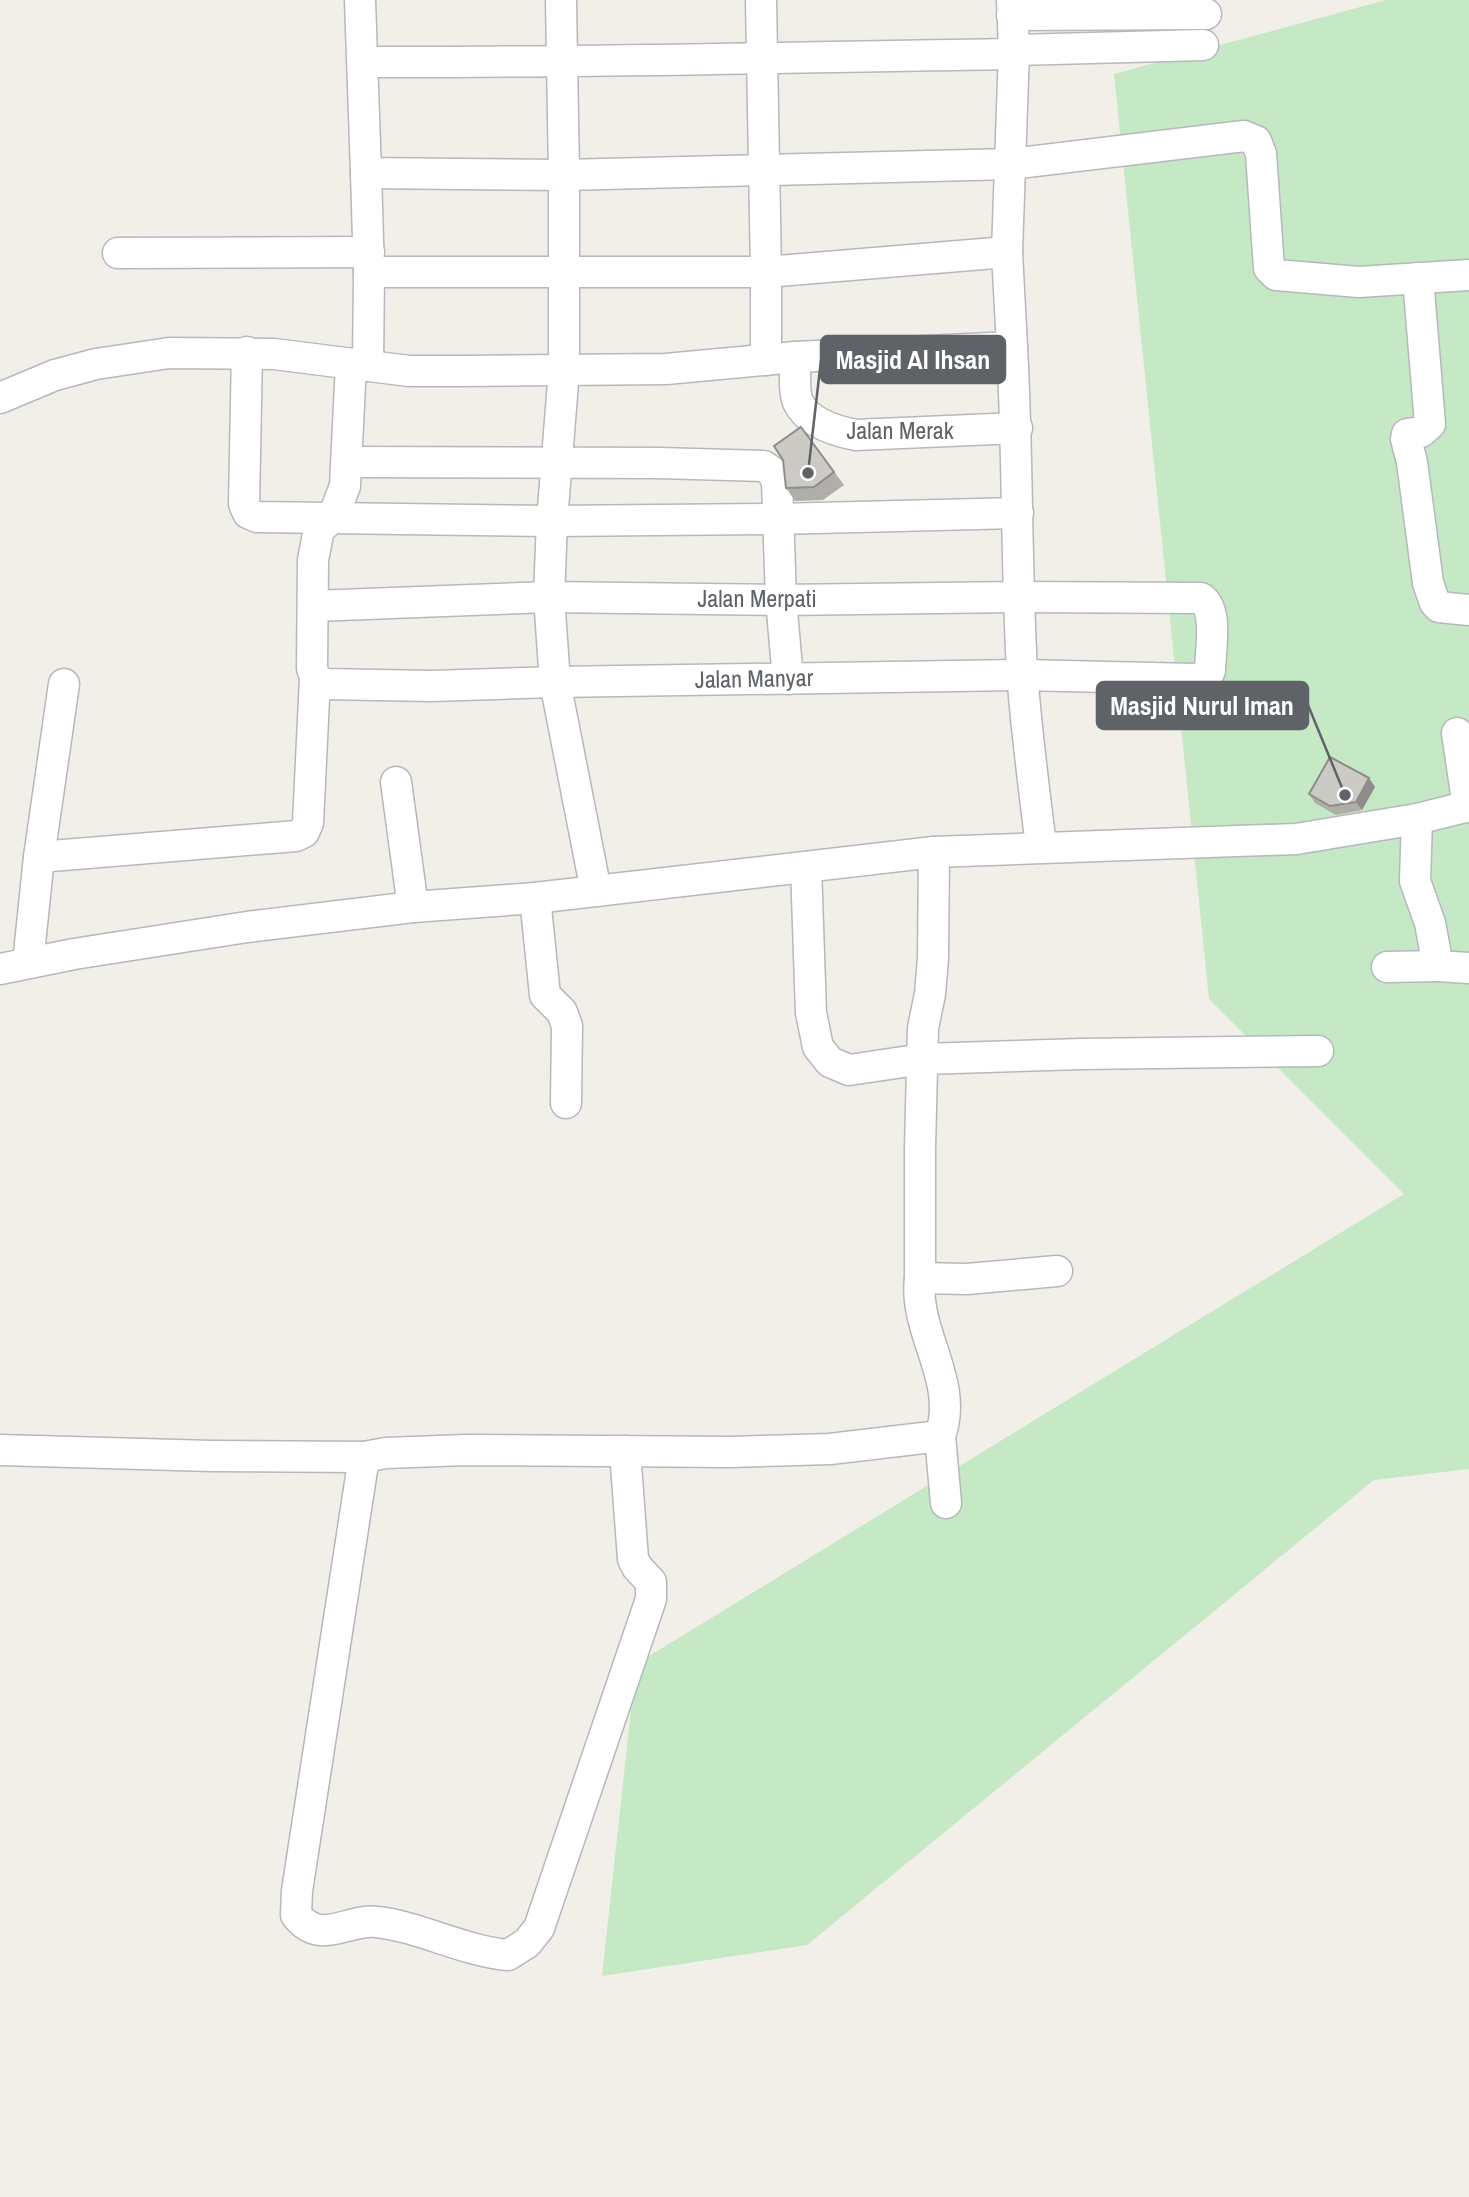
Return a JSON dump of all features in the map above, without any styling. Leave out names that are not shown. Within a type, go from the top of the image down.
[{"type":"street","points":[[39,857],[296,836],[304,832],[308,823],[315,678],[312,668],[313,560],[319,529],[333,517],[345,486],[369,262],[360,0]]},
{"type":"street","points":[[561,0],[564,370],[549,597],[555,682],[596,891]]},
{"type":"street","points":[[761,0],[766,170],[766,360]]},
{"type":"street","points":[[1041,846],[1022,675],[1017,428],[1007,253],[1014,52],[1012,8],[1106,7],[1206,14]]},
{"type":"street","points":[[362,62],[560,63],[1203,45]]},
{"type":"street","points":[[366,173],[564,175],[1011,164],[1244,136],[1256,141],[1261,154],[1269,268],[1276,275],[1359,282],[1469,275]]},
{"type":"street","points":[[118,253],[369,262],[565,274],[766,272],[1007,253]]},
{"type":"street","points":[[1418,278],[1430,424],[1421,432],[1407,434],[1406,439],[1412,462],[1428,583],[1434,603],[1440,607],[1469,610]]},
{"type":"street","points":[[0,398],[55,375],[116,360],[169,353],[274,354],[409,371],[564,370],[666,369],[795,357],[1012,346]]},
{"type":"street","points":[[247,352],[244,504],[248,513],[257,517],[552,521],[1018,513]]},
{"type":"street","name":"Jalan Merak","points":[[795,357],[796,394],[799,404],[823,425],[841,432],[856,435],[1017,428]]},
{"type":"street","points":[[347,462],[764,466],[772,472],[777,481],[780,600],[788,679]]},
{"type":"street","name":"Jalan Merpati","points":[[313,606],[549,597],[780,600],[1201,598],[1208,603],[1212,612],[1210,671],[1206,677],[1194,679]]},
{"type":"street","name":"Jalan Manyar","points":[[315,678],[324,684],[432,686],[1022,675],[1194,679]]},
{"type":"street","points":[[64,684],[39,857],[14,966],[247,927],[413,907],[535,898],[934,852],[1041,846],[1296,839],[1417,819],[1468,807],[1457,733]]},
{"type":"street","points":[[396,782],[413,907]]},
{"type":"street","points":[[1417,819],[1415,881],[1430,923],[1438,966]]},
{"type":"street","points":[[934,852],[933,958],[930,994],[923,1028],[918,1296],[921,1314],[943,1378],[945,1418],[940,1436],[946,1503]]},
{"type":"street","points":[[806,867],[811,1013],[818,1047],[830,1062],[849,1070],[923,1059],[1318,1051]]},
{"type":"street","points":[[535,898],[545,995],[562,1012],[567,1026],[566,1103]]},
{"type":"street","points":[[1387,967],[1469,968]]},
{"type":"street","points":[[920,1278],[967,1279],[1057,1271]]},
{"type":"street","points":[[0,1450],[364,1457],[466,1450],[830,1449],[940,1436]]},
{"type":"street","points":[[364,1457],[297,1891],[296,1915],[306,1924],[325,1931],[375,1921],[508,1955],[527,1943],[539,1928],[651,1599],[651,1582],[633,1559],[625,1451]]},
{"type":"green space","points":[[1386,0],[1469,0],[1469,1469],[1374,1480],[807,1945],[602,1976],[636,1664],[1404,1194],[1209,999],[1114,74]]},
{"type":"building","points":[[801,427],[834,472],[814,487],[786,488],[783,460],[774,446]]},
{"type":"building","points":[[1330,757],[1369,778],[1356,802],[1330,806],[1309,794]]},
{"type":"place","name":"Masjid Al Ihsan","points":[[808,473]]},
{"type":"place","name":"Masjid Nurul Iman","points":[[1345,795]]}]
